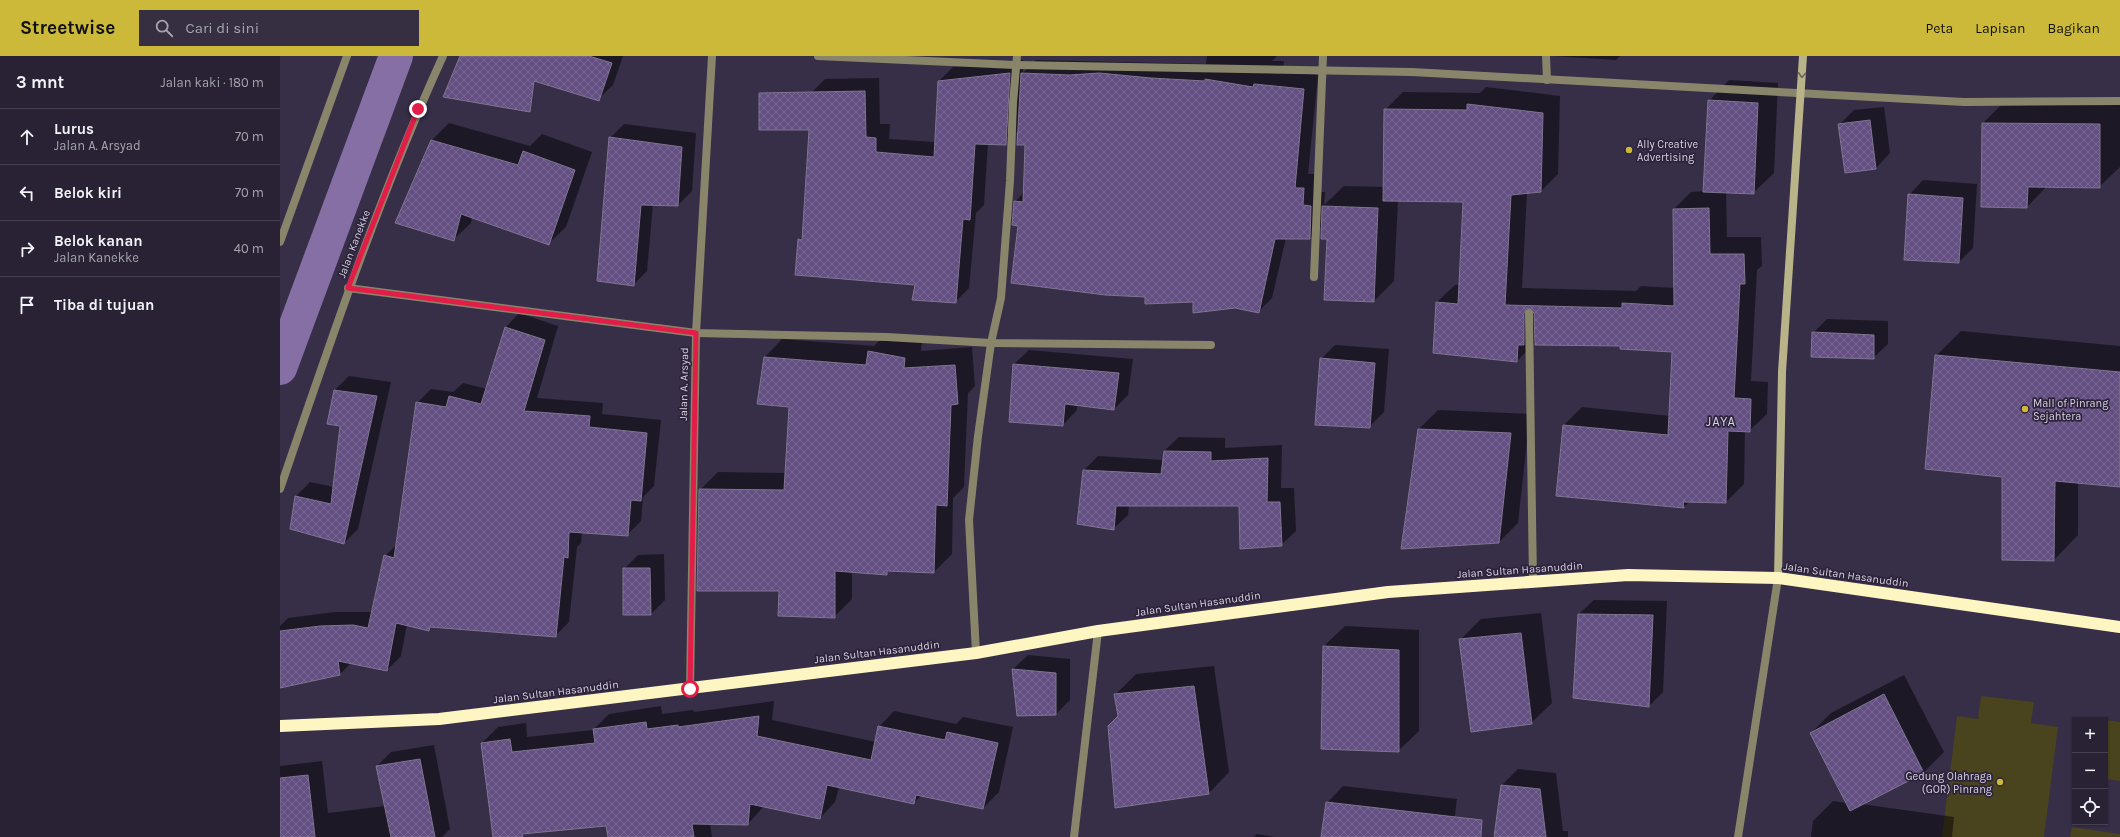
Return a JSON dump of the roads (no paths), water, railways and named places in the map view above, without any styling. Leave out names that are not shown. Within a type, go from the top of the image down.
[{"type":"highway","name":"Jalan Sultan Hasanuddin","points":[[280,726],[439,719],[976,653],[1098,631],[1388,592],[1628,575],[1778,578],[2120,626]]},
{"type":"street","points":[[280,242],[347,56]]},
{"type":"street","name":"Jalan Kanekke","points":[[280,489],[348,288],[418,109],[443,56]]},
{"type":"street","name":"Jalan A. Arsyad","points":[[690,689],[696,333],[712,56]]},
{"type":"street","points":[[818,56],[1015,65],[1322,72],[1412,72],[1964,102],[2120,101]]},
{"type":"street","points":[[976,653],[970,520],[978,436],[991,343],[1001,298],[1010,181],[1015,65],[1017,56]]},
{"type":"street","points":[[1314,277],[1323,56]]},
{"type":"street","points":[[1546,56],[1547,80]]},
{"type":"street","points":[[1738,837],[1778,578],[1782,372],[1802,94],[1803,56]]},
{"type":"street","points":[[348,288],[696,333],[887,337],[991,343],[1211,345]]},
{"type":"street","points":[[1529,313],[1534,582]]},
{"type":"street","points":[[1074,837],[1098,631]]},
{"type":"waterway","points":[[280,368],[396,56]]},
{"type":"place","name":"Ally Creative Advertising","points":[[1629,150]]},
{"type":"place","name":"Mall of Pinrang Sejahtera","points":[[2025,409]]},
{"type":"place","name":"Gedung Olahraga (GOR) Pinrang","points":[[2000,782]]},
{"type":"district","name":"JAYA","points":[[1721,421]]}]
